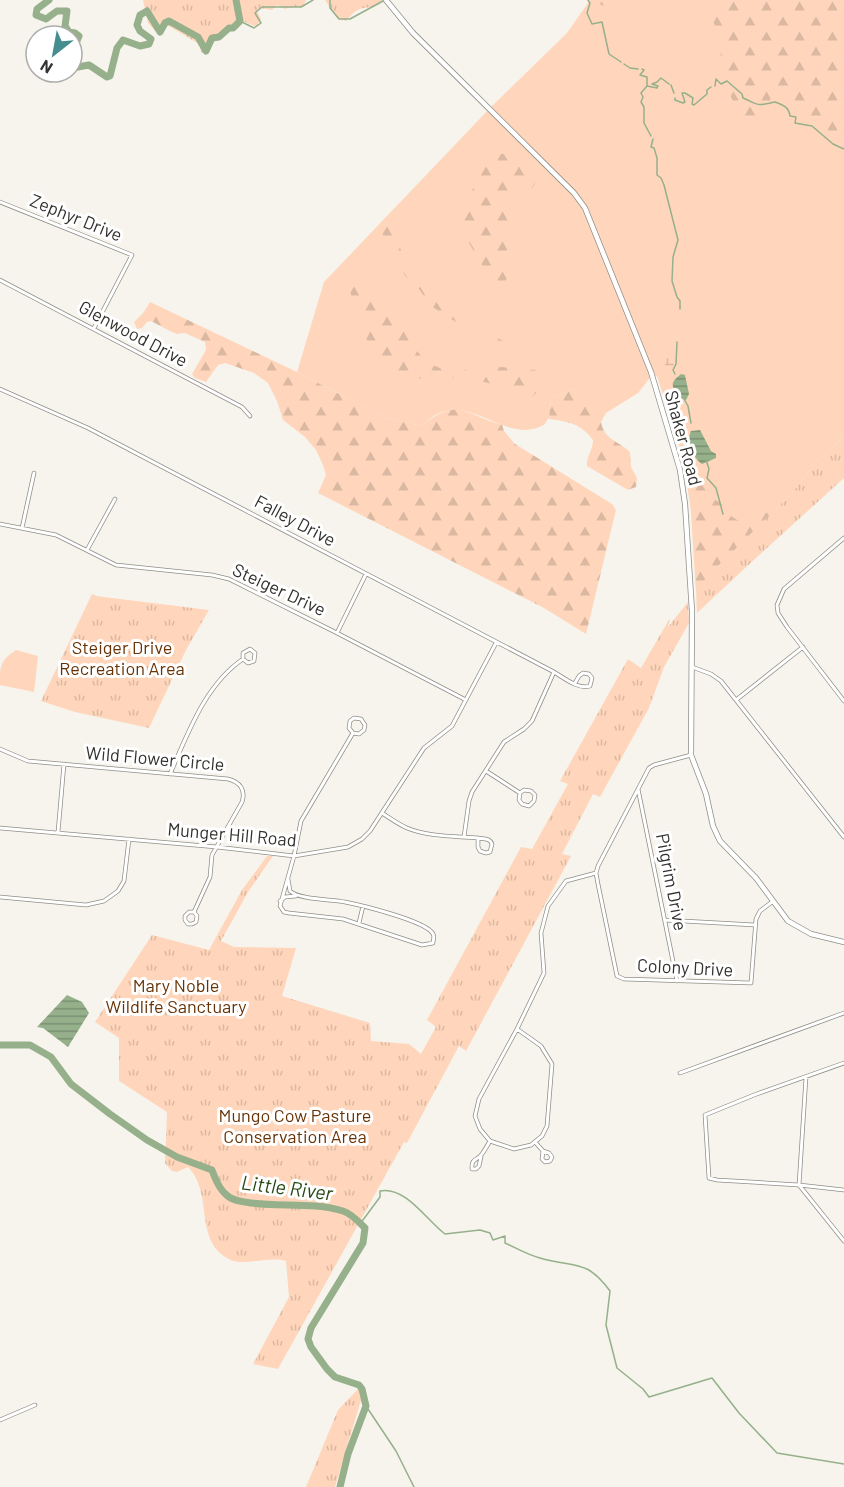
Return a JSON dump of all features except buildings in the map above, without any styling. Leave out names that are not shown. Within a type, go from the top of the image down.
[{"type":"street","name":"Shaker Road","points":[[386,0],[413,33],[574,193],[585,208],[651,372],[680,470],[686,504],[691,591],[692,755],[704,787],[717,835],[725,847],[756,878],[788,921],[801,930],[844,942]]},
{"type":"street","name":"Zephyr Drive","points":[[0,202],[132,255],[94,328]]},
{"type":"street","name":"Glenwood Drive","points":[[0,280],[242,407],[250,416]]},
{"type":"street","name":"Falley Drive","points":[[0,389],[88,428],[575,683],[587,687],[592,683],[592,678],[588,674],[582,674],[575,683]]},
{"type":"street","points":[[22,528],[34,473]]},
{"type":"street","points":[[87,551],[115,499]]},
{"type":"street","name":"Steiger Drive","points":[[0,524],[56,535],[116,565],[212,575],[229,579],[466,700]]},
{"type":"street","points":[[844,538],[796,577],[779,595],[777,605],[778,613],[844,700]]},
{"type":"street","points":[[337,633],[366,574]]},
{"type":"street","name":"Munger Hill Road","points":[[0,828],[294,856],[354,845],[367,835],[420,754],[452,726],[497,642]]},
{"type":"street","points":[[736,700],[803,647]]},
{"type":"street","points":[[170,774],[209,694],[228,671],[243,658],[246,650],[252,650],[255,654],[255,660],[251,662],[246,662],[243,658]]},
{"type":"street","points":[[692,667],[717,677],[844,837]]},
{"type":"street","points":[[464,837],[472,792],[504,742],[532,721],[554,672]]},
{"type":"street","points":[[356,718],[361,719],[364,723],[364,730],[359,734],[352,733],[349,728],[350,721],[356,718]]},
{"type":"street","points":[[280,901],[285,897],[298,896],[363,906],[427,928],[434,936],[433,943],[422,945],[343,919],[284,912],[280,906],[280,901],[288,879],[304,814],[352,733]]},
{"type":"street","name":"Wild Flower Circle","points":[[0,749],[21,759],[228,779],[240,785],[243,800],[211,857],[209,880],[194,912]]},
{"type":"street","points":[[517,1029],[541,1046],[552,1064],[546,1125],[542,1136],[524,1148],[514,1149],[490,1141],[476,1122],[476,1107],[483,1089],[517,1029],[544,973],[541,933],[548,906],[566,881],[596,873],[652,766],[692,755]]},
{"type":"street","points":[[58,832],[64,764]]},
{"type":"street","points":[[486,771],[520,793]]},
{"type":"street","name":"Pilgrim Drive","points":[[638,789],[676,981]]},
{"type":"street","points":[[526,790],[531,791],[535,796],[534,801],[530,805],[524,805],[519,800],[520,793],[526,790]]},
{"type":"street","points":[[382,813],[413,831],[478,838],[491,842],[490,852],[486,854],[480,851],[478,838]]},
{"type":"street","points":[[0,897],[86,904],[104,901],[118,891],[124,881],[129,839]]},
{"type":"street","name":"Colony Drive","points":[[596,873],[617,976],[624,979],[752,983],[755,925]]},
{"type":"street","points":[[288,879],[290,891],[298,896]]},
{"type":"street","points":[[665,920],[755,925],[757,914],[772,902]]},
{"type":"street","points":[[359,923],[363,906]]},
{"type":"street","points":[[189,912],[194,912],[197,920],[195,924],[189,924],[185,916],[189,912]]},
{"type":"street","points":[[680,1073],[844,1013]]},
{"type":"street","points":[[844,1063],[705,1115],[708,1178],[844,1190]]},
{"type":"street","points":[[806,1077],[800,1185],[844,1241]]},
{"type":"street","points":[[480,1157],[490,1141]]},
{"type":"street","points":[[535,1142],[543,1151]]},
{"type":"street","points":[[0,1420],[35,1405]]},
{"type":"green space","points":[[143,0],[306,0],[303,7],[285,9],[277,5],[272,10],[260,8],[257,11],[261,19],[257,26],[241,20],[228,33],[212,40],[205,54],[201,52],[199,44],[167,25],[163,33],[158,34],[148,23]]},
{"type":"green space","points":[[325,0],[382,1],[375,6],[356,11],[346,21],[337,18]]},
{"type":"green space","points":[[590,0],[844,0],[844,437],[815,463],[793,492],[696,590],[691,510],[683,458],[657,376],[649,379],[638,393],[606,413],[594,411],[572,389],[551,399],[550,416],[544,425],[530,430],[504,426],[464,411],[451,410],[437,414],[422,426],[383,417],[297,372],[324,282],[492,106],[567,33]]},
{"type":"green space","points":[[592,0],[626,0],[609,6]]},
{"type":"green space","points":[[699,0],[844,0],[844,169],[816,126],[798,108],[777,95],[770,99],[772,115],[769,121],[755,123],[745,118],[727,88],[721,71],[721,47],[718,35],[709,14]]},
{"type":"green space","points":[[496,153],[508,156],[519,163],[535,183],[533,188],[515,199],[512,205],[507,234],[509,270],[502,286],[497,286],[491,281],[456,224],[459,214],[492,155]]},
{"type":"green space","points":[[386,217],[406,261],[440,307],[468,324],[514,346],[508,346],[467,329],[431,306],[419,289],[406,277],[378,226]]},
{"type":"green space","points":[[356,276],[364,279],[423,358],[435,366],[445,370],[462,367],[471,375],[479,377],[484,377],[493,368],[500,367],[536,370],[539,372],[538,391],[529,397],[510,389],[475,380],[415,378],[391,370],[374,352],[362,328],[350,289],[351,282]]},
{"type":"green space","points":[[150,302],[297,372],[383,417],[422,426],[444,412],[462,410],[502,425],[515,444],[612,504],[616,510],[586,634],[544,608],[318,493],[326,475],[323,465],[316,450],[305,437],[283,420],[268,383],[254,373],[225,363],[218,365],[206,382],[195,378],[192,374],[206,350],[205,342],[185,333],[177,334],[151,321],[137,329],[134,322]]},
{"type":"green space","points":[[844,350],[844,385],[838,366],[838,357]]},
{"type":"green space","points":[[676,353],[684,365],[674,375],[665,365],[664,358]]},
{"type":"green space","points":[[572,389],[594,410],[606,413],[601,422],[605,433],[630,452],[631,467],[637,478],[636,487],[628,490],[587,466],[593,440],[574,424],[549,419],[551,399]]},
{"type":"green space","points":[[844,437],[844,478],[697,613],[696,590],[793,492],[815,463]]},
{"type":"green space","points":[[702,485],[711,497],[726,507],[731,516],[737,520],[750,519],[777,509],[696,590],[688,486]]},
{"type":"green space","name":"Steiger Drive Recreation Area","points":[[92,594],[209,610],[186,650],[149,728],[75,712],[41,701]]},
{"type":"green space","points":[[688,602],[689,623],[664,667],[649,708],[600,797],[593,794],[562,854],[571,856],[466,1051],[459,1046],[407,1143],[404,1142],[278,1369],[253,1364],[289,1297],[286,1261],[236,1262],[219,1252],[207,1230],[201,1191],[196,1178],[188,1167],[177,1172],[172,1171],[165,1163],[167,1112],[119,1081],[119,1038],[95,1022],[152,935],[209,950],[242,890],[267,856],[273,856],[248,892],[221,941],[234,947],[296,948],[282,996],[370,1023],[371,1041],[409,1044],[421,1054],[436,1027],[427,1020],[521,847],[532,849],[568,784],[560,781],[628,659],[641,668],[670,618],[668,627]]},
{"type":"green space","points":[[16,650],[38,656],[34,692],[0,685],[2,664]]},
{"type":"green space","points":[[359,1388],[362,1397],[335,1487],[306,1487],[338,1410]]},
{"type":"shaded area","points":[[681,374],[685,375],[689,394],[686,400],[678,398],[673,385],[674,380]]},
{"type":"shaded area","points":[[700,430],[711,451],[716,454],[716,458],[702,464],[693,454],[689,440],[691,431]]},
{"type":"shaded area","points":[[67,995],[82,1002],[89,1013],[68,1047],[43,1028],[37,1027]]},
{"type":"waterway","points":[[49,0],[37,9],[36,15],[46,19],[57,11],[67,11],[65,24]]},
{"type":"waterway","points":[[84,66],[89,65],[107,77],[110,76],[117,48],[123,40],[140,46],[149,44],[151,39],[140,31],[137,25],[140,15],[147,11],[160,32],[165,23],[169,21],[198,37],[206,51],[212,38],[219,37],[240,21],[236,0]]},
{"type":"waterway","points":[[240,21],[254,28],[261,23],[255,13],[262,7],[301,7],[313,0]]},
{"type":"waterway","points":[[330,0],[330,8],[339,19],[350,19],[383,1]]},
{"type":"waterway","points":[[588,0],[590,3],[587,13],[592,24],[602,22],[609,54],[621,62]]},
{"type":"waterway","points":[[624,64],[638,69]]},
{"type":"waterway","points":[[642,69],[644,70],[640,75],[647,77],[647,86],[657,88],[658,86],[652,84],[661,78],[669,84]]},
{"type":"waterway","points":[[715,86],[716,79],[721,84],[727,81],[742,94],[743,98],[753,103],[781,104],[787,108],[790,116],[796,117],[795,123],[812,126],[833,144],[844,149]]},
{"type":"waterway","points":[[671,85],[674,93]]},
{"type":"waterway","points":[[647,86],[641,93],[643,97],[641,102],[644,107],[644,123],[651,136]]},
{"type":"waterway","points":[[675,98],[683,103],[685,102],[682,93],[685,93],[693,98],[692,104],[694,105],[707,94],[707,90],[711,87]]},
{"type":"waterway","points":[[653,139],[651,147],[654,148],[657,158],[657,175],[664,185],[678,240],[673,257],[672,281],[680,301],[680,309]]},
{"type":"waterway","points":[[675,374],[673,370],[676,364],[677,342]]},
{"type":"waterway","points":[[684,399],[688,406],[691,423]]},
{"type":"waterway","points":[[706,460],[709,469],[707,478],[716,488],[723,514]]},
{"type":"waterway","name":"Little River","points":[[0,1045],[30,1045],[51,1057],[71,1084],[147,1140],[177,1157],[212,1170],[220,1188],[231,1198],[262,1204],[332,1208],[349,1214],[365,1228],[363,1243],[311,1328],[308,1339],[311,1347],[335,1377],[359,1385],[366,1406],[348,1454],[340,1487]]},
{"type":"waterway","points":[[360,1224],[380,1197],[380,1191],[390,1191],[399,1194],[416,1206],[445,1234],[480,1230],[490,1233],[493,1240],[505,1236],[505,1243],[531,1255],[586,1269],[594,1273],[610,1291],[606,1325],[617,1368],[643,1389],[649,1397],[712,1378],[739,1413],[777,1453],[844,1464]]},
{"type":"waterway","name":"Little River","points":[[366,1406],[396,1451],[414,1487]]},
{"type":"park label","name":"Mary Noble Wildlife Sanctuary","points":[[176,996]]},
{"type":"park label","name":"Mungo Cow Pasture Conservation Area","points":[[295,1126]]}]
